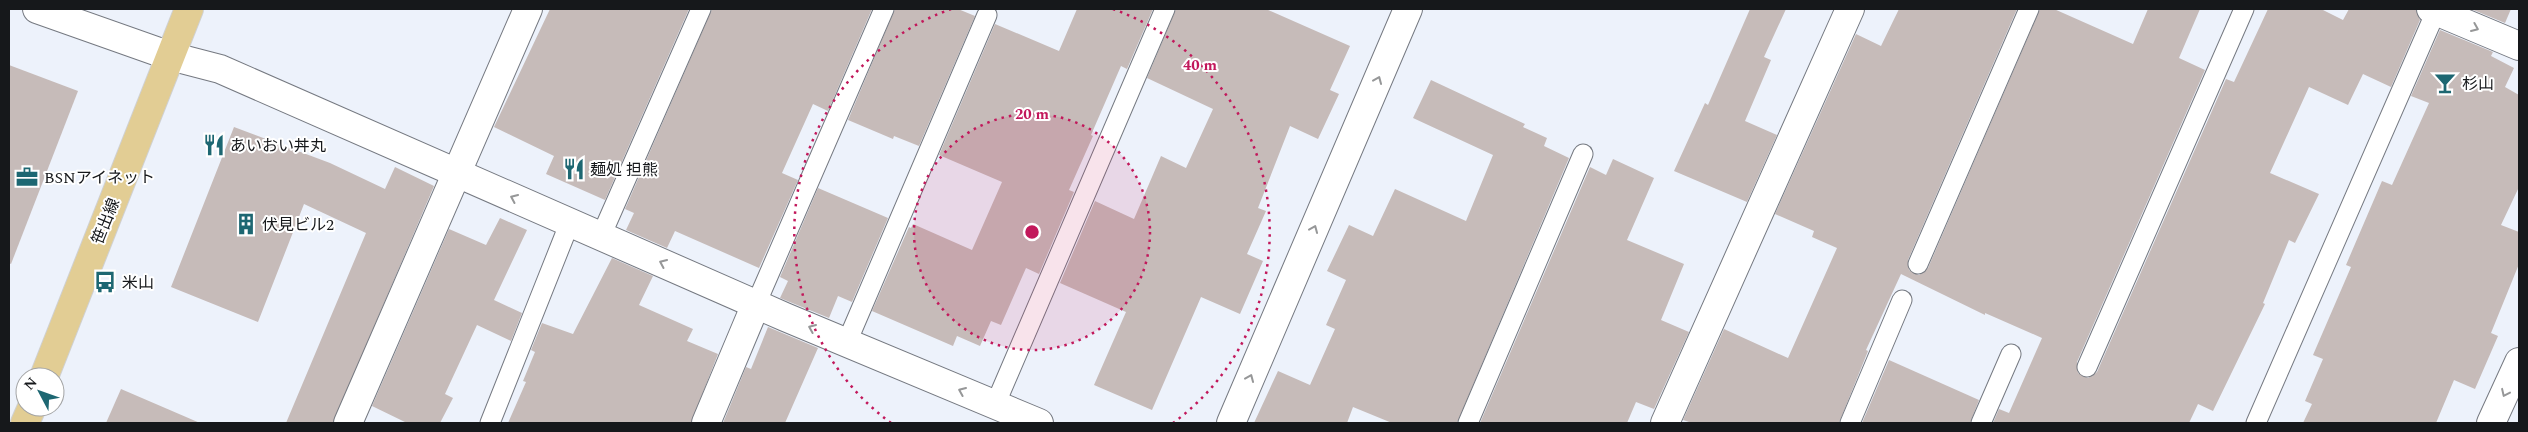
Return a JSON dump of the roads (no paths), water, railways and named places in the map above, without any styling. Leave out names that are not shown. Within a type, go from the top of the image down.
[{"type":"main road","name":"笹出線","points":[[48,367],[189,9]]},
{"type":"street","points":[[38,9],[170,56],[220,69],[756,304],[1039,423]]},
{"type":"street","points":[[348,423],[528,9]]},
{"type":"street","points":[[1231,423],[1408,9]]},
{"type":"street","points":[[1665,423],[1850,9]]},
{"type":"street","points":[[2435,9],[2519,46]]},
{"type":"street","points":[[706,423],[756,304]]},
{"type":"street","points":[[2491,423],[2519,362]]},
{"type":"lane","points":[[601,236],[701,9]]},
{"type":"lane","points":[[756,304],[884,9]]},
{"type":"lane","points":[[995,405],[1164,9]]},
{"type":"lane","points":[[1918,264],[2029,9]]},
{"type":"lane","points":[[2086,367],[2244,9]]},
{"type":"lane","points":[[2256,423],[2435,9]]},
{"type":"lane","points":[[847,342],[986,15]]},
{"type":"lane","points":[[1468,423],[1583,154]]},
{"type":"lane","points":[[490,423],[570,222]]},
{"type":"lane","points":[[1850,423],[1902,300]]},
{"type":"lane","points":[[1982,423],[2011,354]]},
{"type":"place","name":"杉山","points":[[2445,83]]},
{"type":"place","name":"あいおい丼丸","points":[[214,145]]},
{"type":"place","name":"麺処 担熊","points":[[574,169]]},
{"type":"place","name":"BSNアイネット","points":[[27,177]]},
{"type":"place","name":"伏見ビル2","points":[[246,224]]},
{"type":"place","name":"米山","points":[[105,282]]}]
